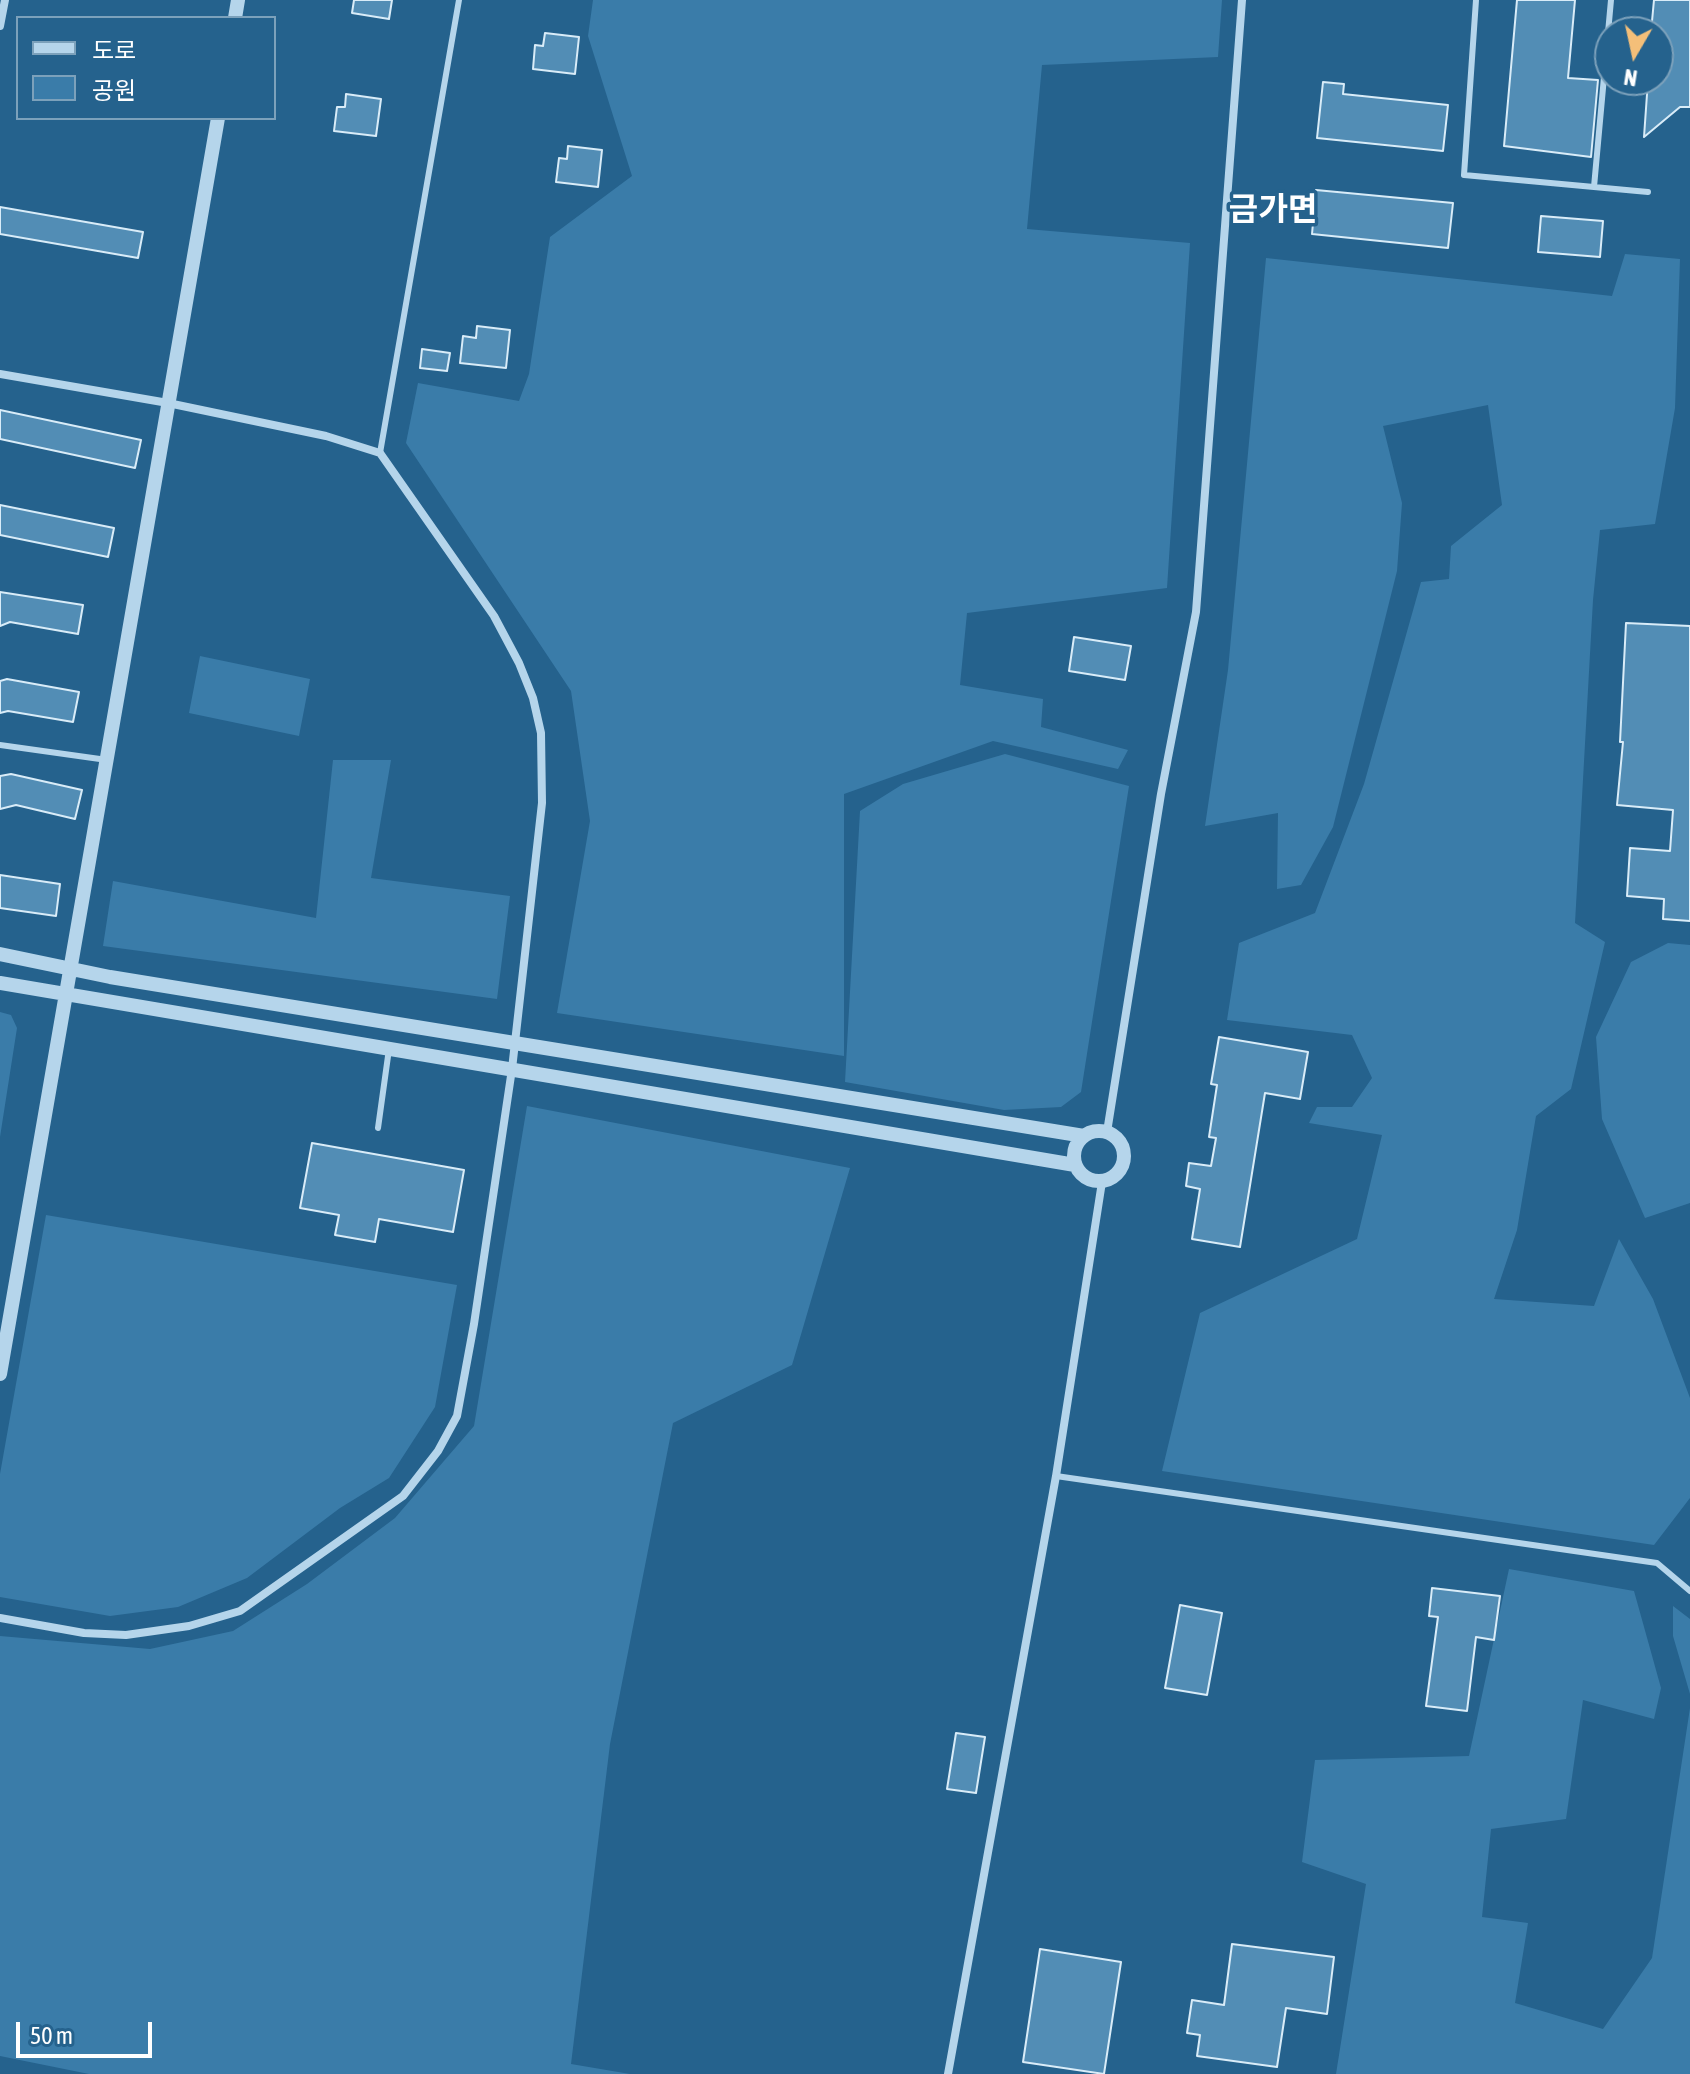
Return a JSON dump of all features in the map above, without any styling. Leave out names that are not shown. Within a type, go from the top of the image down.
[{"type":"street","points":[[0,26],[5,0]]},
{"type":"street","points":[[1107,1132],[1161,794],[1196,612],[1242,0]]},
{"type":"street","points":[[0,1374],[218,120]]},
{"type":"street","points":[[0,374],[168,403],[326,436],[380,453],[494,616],[519,663],[533,698],[541,733],[542,803],[512,1069],[457,1416],[438,1451],[403,1496],[240,1611],[189,1626],[126,1635],[84,1633],[0,1618]]},
{"type":"street","points":[[0,954],[70,969],[1084,1136],[1107,1132],[1120,1142],[1124,1158],[1117,1174],[1102,1182],[1085,1178],[1075,1165],[1075,1149],[1084,1136]]},
{"type":"street","points":[[0,983],[1075,1165]]},
{"type":"street","points":[[948,2074],[1056,1476],[1102,1182]]},
{"type":"lane","points":[[380,453],[459,0]]},
{"type":"lane","points":[[1476,0],[1464,175],[1648,192]]},
{"type":"lane","points":[[1594,187],[1611,0]]},
{"type":"lane","points":[[0,745],[107,760]]},
{"type":"lane","points":[[378,1128],[389,1049]]},
{"type":"lane","points":[[1056,1476],[1657,1563],[1690,1591]]},
{"type":"green space","points":[[593,0],[1222,0],[1218,57],[1042,65],[1027,229],[1190,243],[1167,588],[967,613],[960,685],[1043,699],[1041,727],[1128,750],[1118,769],[993,741],[844,794],[844,1056],[557,1013],[590,821],[571,691],[406,443],[418,383],[519,401],[529,374],[550,237],[632,176],[588,36]]},
{"type":"green space","points":[[1625,254],[1680,259],[1675,408],[1655,524],[1600,530],[1593,600],[1575,923],[1605,942],[1571,1089],[1536,1116],[1517,1230],[1494,1299],[1594,1306],[1619,1239],[1653,1299],[1690,1398],[1690,1498],[1654,1545],[1162,1471],[1200,1313],[1357,1239],[1382,1135],[1309,1123],[1317,1107],[1352,1107],[1372,1078],[1352,1035],[1227,1020],[1239,943],[1315,913],[1364,784],[1421,582],[1449,579],[1451,546],[1502,505],[1488,405],[1383,426],[1402,503],[1397,571],[1333,827],[1301,885],[1277,889],[1278,813],[1205,826],[1228,670],[1266,258],[1612,296]]},
{"type":"green space","points":[[200,656],[310,679],[299,736],[189,713]]},
{"type":"green space","points":[[1005,754],[1129,786],[1081,1092],[1061,1107],[1004,1110],[845,1082],[860,811],[903,784]]},
{"type":"green space","points":[[333,760],[391,760],[371,878],[510,896],[497,999],[103,946],[113,881],[316,918]]},
{"type":"green space","points":[[1668,943],[1690,945],[1690,1203],[1645,1218],[1602,1119],[1596,1037],[1631,962]]},
{"type":"green space","points":[[0,1012],[11,1015],[17,1028],[0,1137]]},
{"type":"green space","points":[[527,1106],[850,1168],[792,1365],[673,1423],[610,1744],[571,2064],[630,2074],[89,2074],[0,2056],[0,1636],[150,1649],[233,1631],[307,1584],[395,1518],[474,1426]]},
{"type":"green space","points":[[46,1215],[457,1285],[435,1407],[389,1478],[340,1508],[247,1578],[178,1607],[110,1616],[0,1597],[0,1474]]},
{"type":"green space","points":[[1509,1569],[1634,1591],[1661,1688],[1654,1719],[1583,1700],[1566,1819],[1491,1829],[1482,1917],[1528,1923],[1515,2003],[1603,2029],[1652,1958],[1690,1708],[1690,2074],[1336,2074],[1366,1884],[1302,1862],[1315,1760],[1469,1756]]},
{"type":"green space","points":[[1673,1606],[1690,1619],[1690,1694],[1673,1636]]},
{"type":"building","points":[[354,0],[392,0],[389,19],[352,13]]},
{"type":"building","points":[[1517,0],[1575,0],[1568,78],[1594,80],[1594,96],[1597,96],[1591,157],[1504,146]]},
{"type":"building","points":[[1654,0],[1690,0],[1690,107],[1680,107],[1644,137],[1647,96],[1674,96],[1674,16],[1652,16]]},
{"type":"building","points":[[545,33],[579,37],[575,74],[533,69],[535,45],[543,46]]},
{"type":"building","points":[[1323,82],[1344,84],[1343,94],[1448,105],[1443,151],[1317,138]]},
{"type":"building","points":[[346,94],[381,99],[376,136],[334,131],[337,107],[345,107]]},
{"type":"building","points":[[568,146],[602,150],[598,187],[556,182],[559,158],[567,159]]},
{"type":"building","points":[[1316,190],[1453,203],[1448,248],[1312,234]]},
{"type":"building","points":[[0,207],[143,232],[138,258],[0,234]]},
{"type":"building","points":[[1541,216],[1603,221],[1600,257],[1538,252]]},
{"type":"building","points":[[477,326],[510,330],[506,368],[460,363],[463,336],[476,338]]},
{"type":"building","points":[[422,349],[450,353],[447,371],[420,368]]},
{"type":"building","points":[[0,410],[141,440],[135,468],[0,439]]},
{"type":"building","points":[[0,505],[114,528],[108,557],[0,535]]},
{"type":"building","points":[[0,592],[83,605],[78,634],[10,622],[0,626]]},
{"type":"building","points":[[1626,623],[1690,626],[1690,921],[1663,919],[1664,899],[1627,896],[1630,848],[1670,851],[1673,810],[1617,805],[1623,742],[1620,742]]},
{"type":"building","points":[[1074,637],[1131,646],[1125,680],[1069,671]]},
{"type":"building","points":[[7,679],[79,692],[73,722],[8,711],[0,713],[0,681]]},
{"type":"building","points":[[11,774],[82,790],[75,819],[16,805],[0,809],[0,776]]},
{"type":"building","points":[[0,875],[60,884],[56,916],[0,908]]},
{"type":"building","points":[[1219,1037],[1308,1052],[1300,1099],[1265,1093],[1240,1247],[1192,1239],[1200,1189],[1186,1186],[1189,1163],[1211,1166],[1216,1138],[1209,1137],[1217,1085],[1211,1084]]},
{"type":"building","points":[[312,1143],[464,1170],[453,1232],[379,1219],[375,1242],[335,1235],[339,1215],[300,1208]]},
{"type":"building","points":[[1432,1588],[1500,1596],[1494,1640],[1476,1637],[1467,1711],[1426,1706],[1438,1617],[1429,1616]]},
{"type":"building","points":[[1180,1605],[1222,1613],[1207,1695],[1165,1688]]},
{"type":"building","points":[[956,1733],[985,1737],[976,1793],[947,1789]]},
{"type":"building","points":[[1232,1944],[1334,1957],[1327,2014],[1286,2008],[1277,2067],[1197,2056],[1200,2035],[1187,2033],[1192,2000],[1224,2005]]},
{"type":"building","points":[[1040,1949],[1121,1962],[1104,2074],[1023,2062]]},
{"type":"district","name":"금가면","points":[[1273,210]]}]
